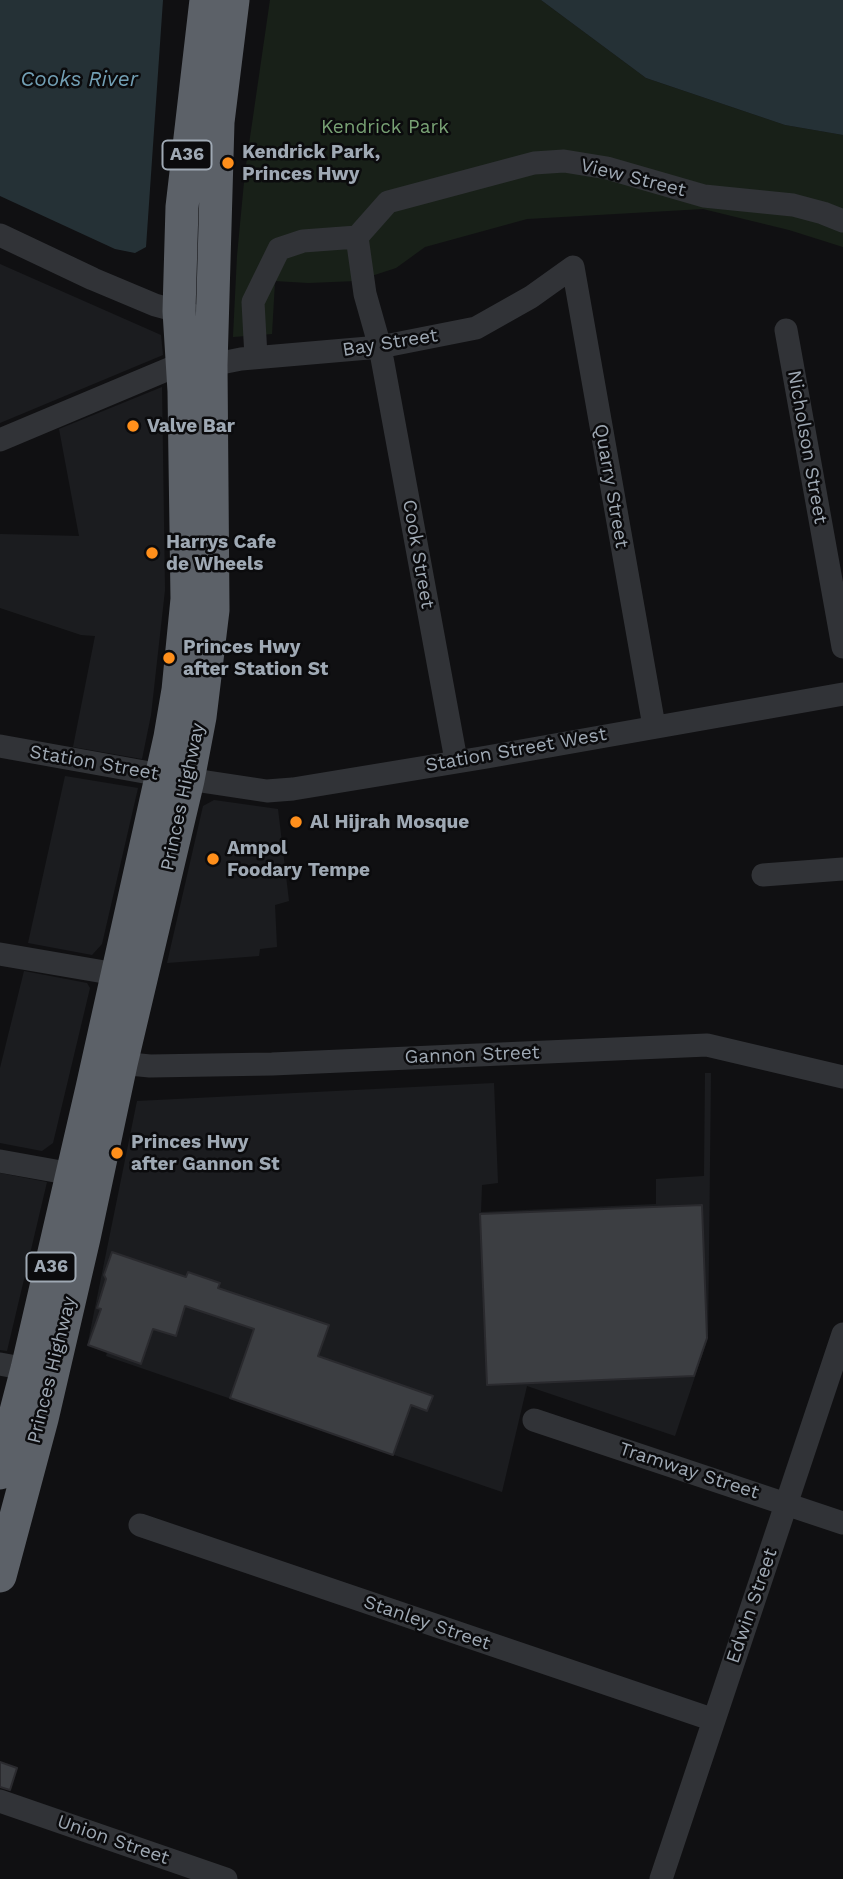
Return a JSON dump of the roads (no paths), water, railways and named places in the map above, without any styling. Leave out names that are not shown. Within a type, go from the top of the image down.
[{"type":"highway","name":"Princes Highway","points":[[197,364],[179,311],[182,207],[206,0]]},
{"type":"highway","name":"Princes Highway","points":[[0,1576],[42,1419],[110,1062],[175,778],[178,690],[187,599],[197,364],[212,321],[218,122],[233,0]]},
{"type":"highway","name":"Princes Highway","points":[[0,1473],[14,1367],[72,1174],[110,1062],[116,974],[175,778]]},
{"type":"street","name":"View Street","points":[[357,237],[388,202],[534,163],[552,161],[607,168],[704,196],[793,205],[843,221]]},
{"type":"street","points":[[0,235],[155,305],[212,321]]},
{"type":"street","points":[[257,357],[253,302],[279,249],[303,241],[357,237],[365,294],[380,347]]},
{"type":"street","name":"Quarry Street","points":[[556,280],[573,267],[654,726]]},
{"type":"street","name":"Bay Street","points":[[0,440],[197,364],[380,347],[476,328],[556,280]]},
{"type":"street","name":"Nicholson Street","points":[[786,330],[843,647]]},
{"type":"street","name":"Cook Street","points":[[380,347],[456,760]]},
{"type":"street","name":"Station Street West","points":[[175,778],[267,791],[293,789],[843,694]]},
{"type":"street","name":"Station Street","points":[[0,746],[175,778]]},
{"type":"street","points":[[763,875],[843,869]]},
{"type":"street","points":[[0,954],[116,974]]},
{"type":"street","name":"Gannon Street","points":[[110,1062],[150,1066],[272,1064],[707,1045],[843,1077]]},
{"type":"street","points":[[0,1161],[72,1174]]},
{"type":"street","name":"Edwin Street","points":[[661,1879],[843,1334]]},
{"type":"street","name":"Tramway Street","points":[[534,1420],[843,1523]]},
{"type":"street","name":"Stanley Street","points":[[140,1525],[713,1720]]},
{"type":"street","name":"Union Street","points":[[0,1801],[226,1879]]},
{"type":"water","name":"Cooks River","points":[[0,0],[163,0],[146,247],[135,253],[115,249],[0,196]]},
{"type":"water","points":[[541,0],[843,0],[843,135],[785,125],[646,78]]},
{"type":"place","name":"Kendrick Park, Princes Hwy","points":[[228,163]]},
{"type":"place","name":"Valve Bar","points":[[133,426]]},
{"type":"place","name":"Harrys Cafe de Wheels","points":[[152,553]]},
{"type":"place","name":"Princes Hwy after Station St","points":[[169,658]]},
{"type":"place","name":"Al Hijrah Mosque","points":[[296,822]]},
{"type":"place","name":"Ampol Foodary Tempe","points":[[213,859]]},
{"type":"place","name":"Princes Hwy after Gannon St","points":[[117,1153]]},
{"type":"park label","name":"Kendrick Park","points":[[385,127]]}]
